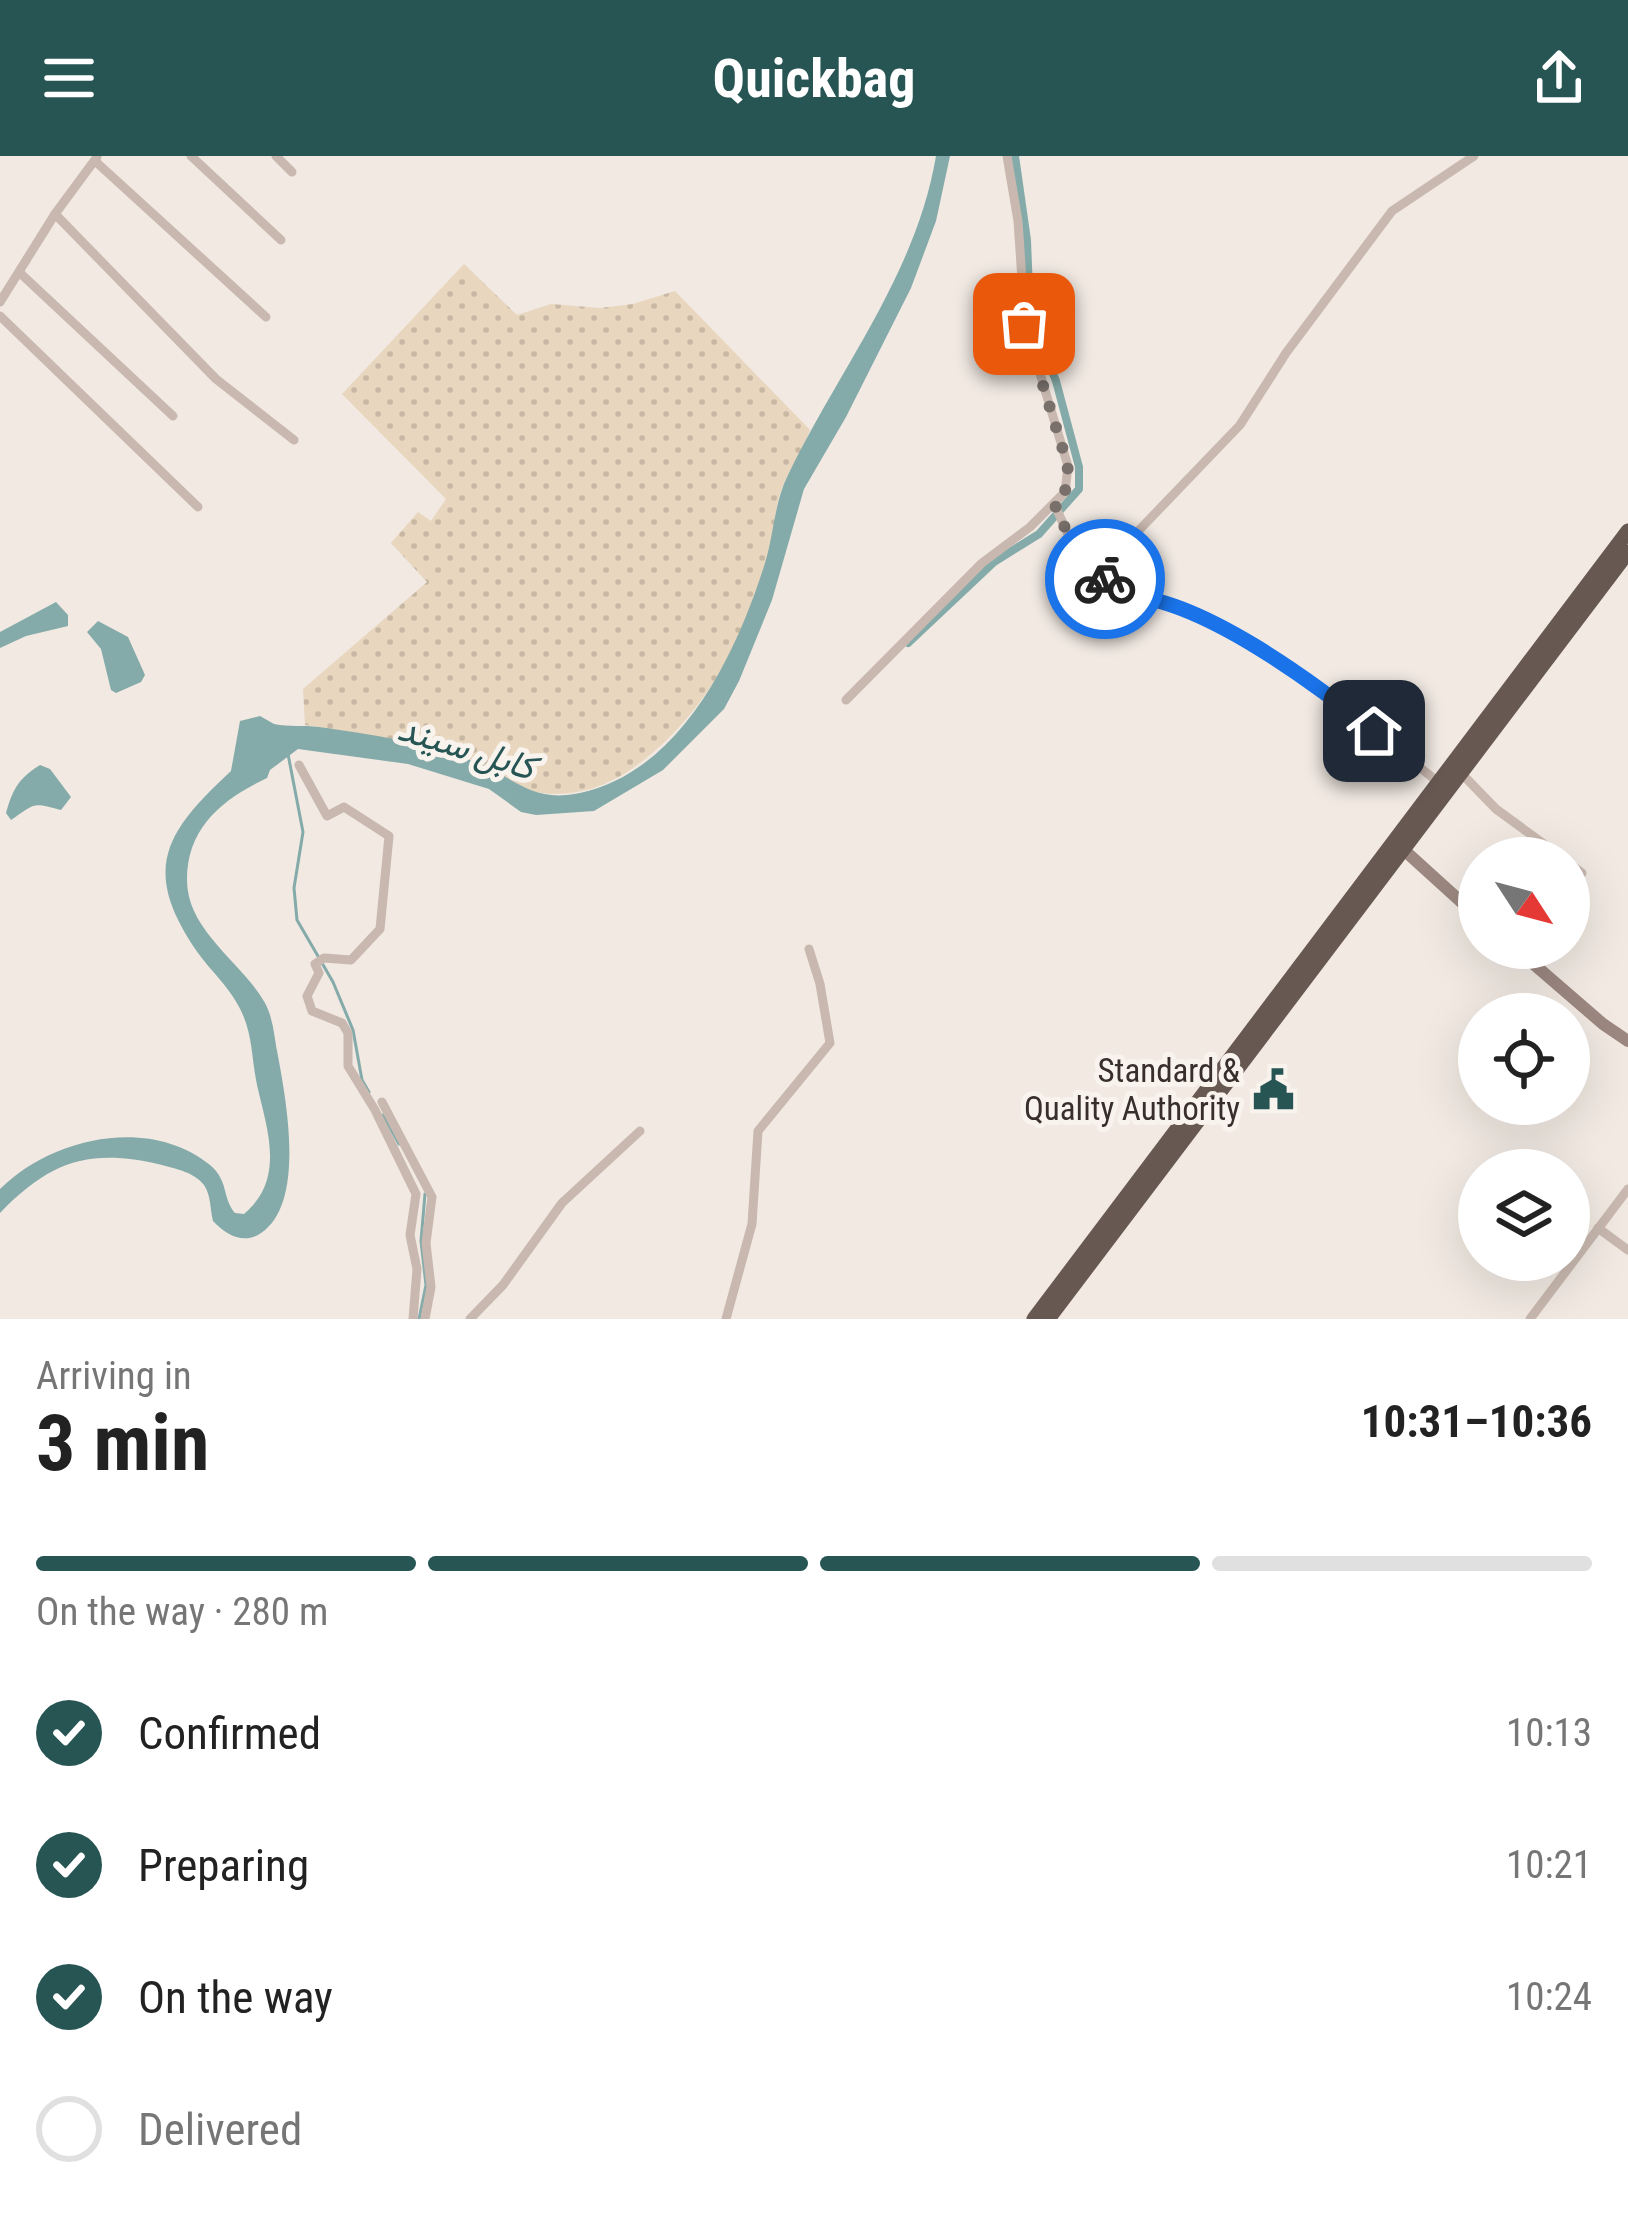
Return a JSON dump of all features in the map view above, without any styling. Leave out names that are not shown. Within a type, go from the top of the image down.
[{"type":"highway","points":[[1034,1319],[1086,1259],[1462,774],[1628,531]]},
{"type":"highway","points":[[1048,1319],[1086,1259],[1438,782],[1628,552]]},
{"type":"main road","points":[[1404,850],[1458,899]]},
{"type":"main road","points":[[1539,969],[1628,1041]]},
{"type":"street","points":[[191,156],[281,240]]},
{"type":"street","points":[[276,156],[292,172]]},
{"type":"street","points":[[846,700],[982,563],[1065,492],[1068,466],[1024,324],[1018,221],[1007,156]]},
{"type":"street","points":[[1138,595],[1120,550],[1240,425],[1286,353],[1391,211],[1474,156]]},
{"type":"street","points":[[0,302],[96,159],[266,317]]},
{"type":"street","points":[[55,214],[216,379],[294,440]]},
{"type":"street","points":[[19,272],[173,416]]},
{"type":"street","points":[[0,316],[198,507]]},
{"type":"street","points":[[1054,503],[1083,556],[1118,592],[1193,614],[1271,657],[1336,700],[1438,782]]},
{"type":"street","points":[[299,765],[327,815],[344,807],[389,836],[380,929],[351,960],[320,961],[307,996],[312,1011],[342,1023],[348,1034],[348,1066],[416,1194],[411,1240],[417,1269],[413,1319]]},
{"type":"street","points":[[1462,774],[1496,809],[1534,837]]},
{"type":"street","points":[[726,1319],[752,1224],[758,1131],[830,1043],[820,984],[808,949]]},
{"type":"street","points":[[382,1102],[432,1197],[426,1244],[431,1287],[425,1319]]},
{"type":"street","points":[[487,1319],[474,1314],[503,1286],[562,1203],[640,1131]]},
{"type":"street","points":[[1530,1319],[1628,1189]]},
{"type":"street","points":[[1598,1228],[1628,1250]]},
{"type":"sand","points":[[464,264],[517,315],[551,304],[600,308],[633,304],[675,291],[810,430],[779,497],[769,551],[750,609],[710,687],[651,754],[614,780],[586,790],[532,791],[455,756],[305,725],[303,689],[427,582],[391,543],[418,512],[431,521],[446,499],[342,394]]},
{"type":"water","points":[[936,156],[950,156],[936,221],[911,288],[804,489],[772,600],[739,681],[724,709],[663,770],[594,811],[536,815],[521,812],[489,789],[408,764],[298,749],[270,770],[267,778],[222,806],[201,830],[189,861],[189,898],[206,931],[265,1003],[273,1029],[289,1150],[284,1199],[275,1219],[255,1237],[236,1237],[213,1221],[206,1189],[195,1177],[162,1165],[114,1158],[55,1170],[0,1213],[0,1189],[21,1171],[73,1146],[101,1139],[159,1140],[186,1150],[216,1171],[235,1213],[244,1214],[265,1185],[268,1136],[246,1024],[234,998],[180,924],[166,875],[176,834],[231,771],[240,721],[260,716],[274,724],[313,726],[427,747],[552,795],[580,793],[616,780],[676,734],[700,703],[739,633],[765,563],[783,486],[894,281],[926,200]]},
{"type":"water","points":[[56,602],[68,615],[68,626],[0,648],[0,632]]},
{"type":"water","points":[[98,621],[128,637],[145,675],[141,682],[116,693],[111,690],[101,649],[87,632]]},
{"type":"water","points":[[40,765],[50,769],[71,797],[61,810],[34,806],[11,820],[6,813],[14,791]]},
{"type":"waterway","points":[[908,643],[994,562],[1039,534],[1079,489],[1079,467],[1056,381],[1030,316],[1027,240],[1015,156]]},
{"type":"waterway","points":[[288,754],[303,832],[294,888],[297,920],[333,982],[353,1030],[362,1080],[369,1092]]},
{"type":"waterway","points":[[383,1115],[399,1144]]},
{"type":"waterway","points":[[419,1319],[426,1285],[421,1241],[425,1194]]},
{"type":"way so far","points":[[1024,324],[1068,466],[1065,492],[1054,503],[1070,539],[1105,579]]},
{"type":"place","name":"Standard & Quality Authority","points":[[1274,1089]]},
{"type":"route","points":[[1105,579],[1125,596],[1142,595],[1193,614],[1251,646],[1336,700],[1374,731]]},
{"type":"water label","name":"کابل سيند","points":[[467,747]]}]
